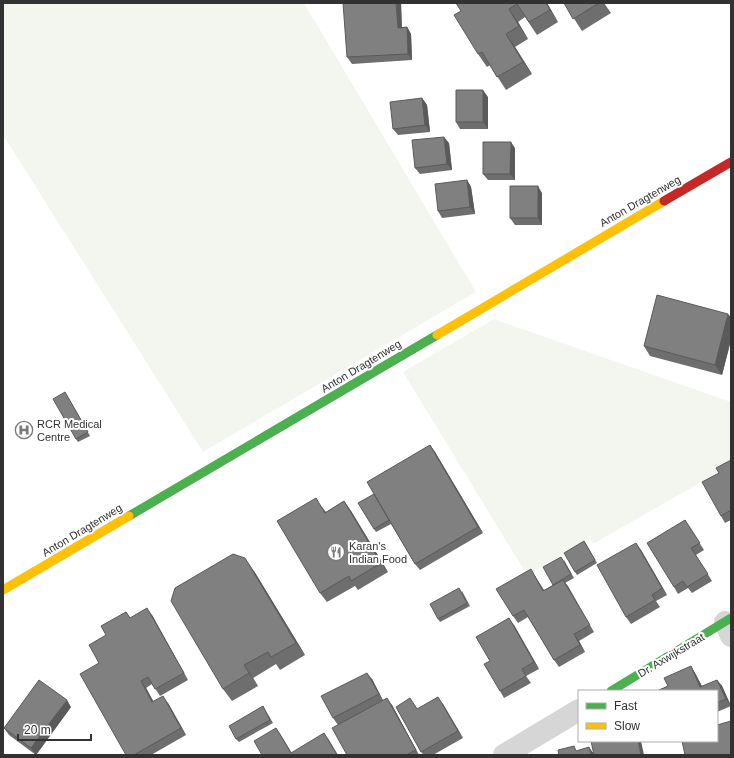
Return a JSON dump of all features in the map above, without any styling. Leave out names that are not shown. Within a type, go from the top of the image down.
[{"type":"main road","name":"Anton Dragtenweg","points":[[3,590],[731,162]]},
{"type":"main road","name":"Dr. Axwijkstraat","points":[[613,690],[729,626]]},
{"type":"street","points":[[504,755],[578,711]]},
{"type":"shaded area","points":[[3,3],[304,3],[476,292],[203,452],[3,135]]},
{"type":"shaded area","points":[[494,319],[731,402],[731,465],[593,544],[590,539],[527,575],[403,372]]},
{"type":"building","points":[[343,3],[396,3],[398,28],[407,27],[408,54],[347,57]]},
{"type":"building","points":[[456,3],[546,3],[550,10],[529,22],[517,4],[509,9],[519,26],[506,34],[523,62],[497,77],[482,52],[478,54],[454,15],[461,11]]},
{"type":"building","points":[[564,3],[599,3],[573,19]]},
{"type":"building","points":[[456,90],[483,90],[483,122],[456,122]]},
{"type":"building","points":[[422,98],[425,125],[393,129],[390,102]]},
{"type":"building","points":[[444,137],[447,164],[415,168],[412,140]]},
{"type":"building","points":[[483,142],[511,142],[510,174],[483,174]]},
{"type":"building","points":[[467,180],[470,207],[438,211],[435,184]]},
{"type":"building","points":[[510,186],[538,186],[538,218],[510,218]]},
{"type":"building","points":[[657,295],[728,314],[715,365],[644,346]]},
{"type":"building","points":[[65,392],[88,432],[76,439],[53,399]]},
{"type":"building","points":[[430,445],[478,527],[415,564],[367,482]]},
{"type":"building","points":[[731,460],[731,510],[721,516],[702,482],[719,473],[716,468]]},
{"type":"building","points":[[374,494],[389,520],[374,529],[358,503]]},
{"type":"building","name":"Karan's Indian Food","points":[[316,498],[325,513],[344,501],[381,563],[351,581],[349,576],[320,593],[277,521]]},
{"type":"building","points":[[685,520],[700,543],[691,548],[708,574],[687,587],[683,581],[674,587],[647,543]]},
{"type":"building","points":[[584,541],[595,560],[575,572],[564,553]]},
{"type":"building","points":[[636,543],[662,588],[652,595],[655,600],[626,617],[597,565]]},
{"type":"building","points":[[233,554],[245,558],[296,643],[271,657],[268,652],[244,665],[249,673],[223,689],[171,601],[175,588]]},
{"type":"building","points":[[561,557],[571,574],[553,585],[543,567]]},
{"type":"building","points":[[531,569],[543,591],[563,580],[590,625],[574,634],[580,645],[554,660],[524,610],[513,616],[496,589]]},
{"type":"building","points":[[459,588],[467,603],[438,619],[430,604]]},
{"type":"building","points":[[147,608],[184,673],[155,689],[148,677],[141,681],[152,702],[163,696],[181,728],[134,755],[126,755],[80,674],[99,663],[89,645],[106,635],[101,626],[126,612],[130,618]]},
{"type":"building","points":[[509,618],[534,662],[522,669],[526,676],[500,691],[484,664],[490,661],[476,637]]},
{"type":"building","points":[[691,666],[700,687],[717,680],[726,699],[718,703],[718,690],[659,690],[668,686],[664,678]]},
{"type":"building","points":[[367,673],[379,694],[333,718],[321,696]]},
{"type":"building","points":[[39,680],[67,700],[31,748],[4,728]]},
{"type":"building","points":[[438,697],[458,731],[421,752],[396,707],[410,698],[417,709]]},
{"type":"building","points":[[387,698],[416,750],[406,755],[347,755],[332,728]]},
{"type":"building","points":[[263,706],[270,720],[236,739],[229,726]]},
{"type":"building","points":[[731,721],[731,755],[685,755],[682,742],[718,742],[718,725]]},
{"type":"building","points":[[276,728],[291,753],[324,733],[337,755],[262,755],[254,741]]},
{"type":"building","points":[[591,742],[638,742],[641,755],[594,755]]},
{"type":"building","points":[[574,746],[576,751],[589,747],[591,755],[559,755],[558,750]]},
{"type":"traffic: fast","points":[[129,516],[437,335]]},
{"type":"traffic: fast","points":[[613,690],[731,618]]},
{"type":"traffic: slow","points":[[437,335],[664,201]]},
{"type":"traffic: slow","points":[[3,590],[129,516]]},
{"type":"traffic: jam","points":[[664,201],[731,162]]},
{"type":"place","name":"RCR Medical Centre","points":[[24,430]]},
{"type":"place","name":"Karan's Indian Food","points":[[336,552]]}]
